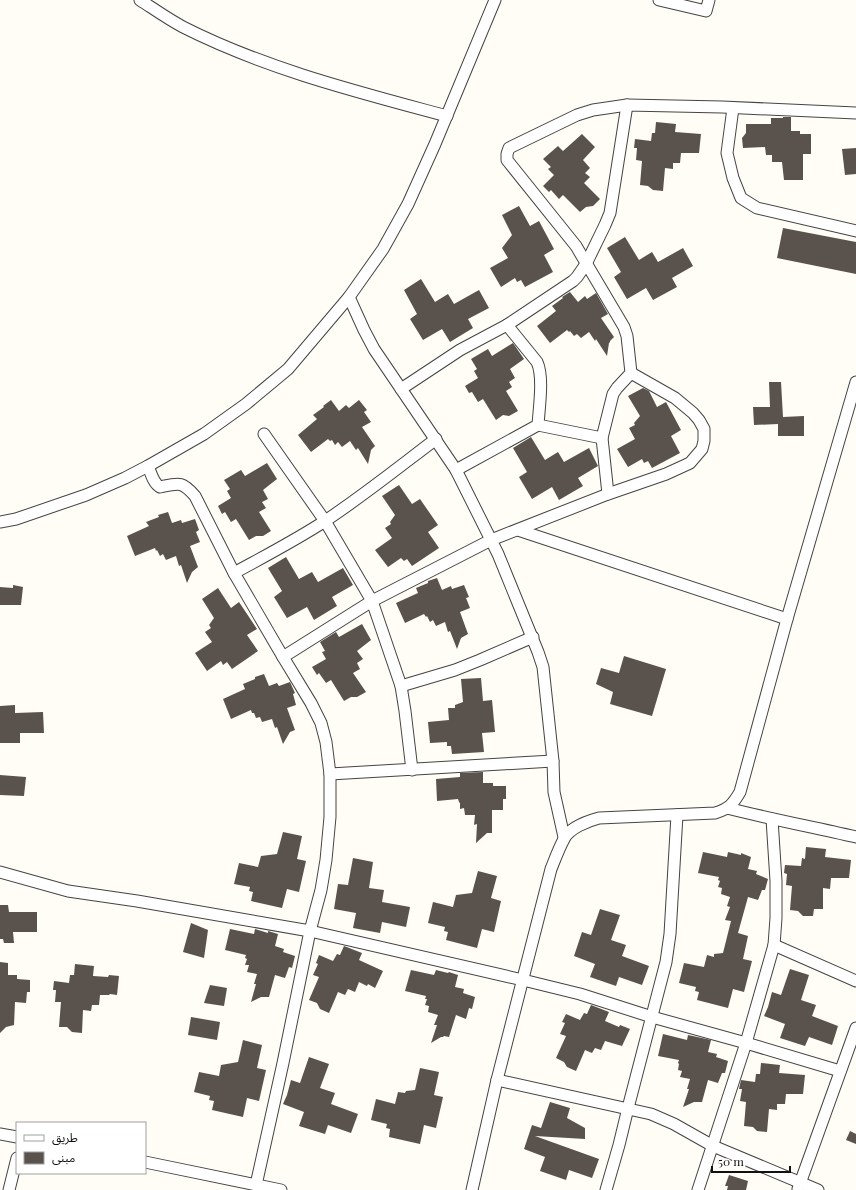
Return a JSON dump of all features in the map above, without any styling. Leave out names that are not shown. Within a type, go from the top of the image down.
[{"type":"street","points":[[140,0],[183,27],[242,53],[317,80],[447,116]]},
{"type":"street","points":[[0,522],[16,519],[86,495],[148,466],[204,434],[246,404],[288,369],[349,297],[383,248],[408,204],[447,116],[495,0]]},
{"type":"street","points":[[659,0],[706,11],[709,0]]},
{"type":"street","points":[[400,388],[460,350],[507,324],[573,281],[586,264],[610,213],[627,105]]},
{"type":"street","points":[[608,494],[602,438],[613,394],[631,373],[626,331],[576,246],[507,160],[507,151],[509,148],[577,115],[593,110],[627,105],[856,113]]},
{"type":"street","points":[[733,108],[727,153],[733,178],[741,198],[757,208],[856,231]]},
{"type":"street","points":[[349,297],[374,349],[456,470],[498,554],[533,637],[543,667],[553,762],[554,792],[564,838]]},
{"type":"street","points":[[507,324],[537,362],[539,367],[538,425]]},
{"type":"street","points":[[283,656],[372,600],[491,540],[608,494],[666,474],[690,463],[702,449],[704,429],[693,413],[676,398],[631,373]]},
{"type":"street","points":[[472,1190],[497,1080],[551,869],[564,838],[578,826],[599,818],[715,813],[727,808],[733,803],[740,792],[787,619],[856,382]]},
{"type":"street","points":[[456,470],[538,425],[602,438]]},
{"type":"street","points":[[264,434],[326,520],[372,600],[401,686],[412,770]]},
{"type":"street","points":[[234,573],[282,547],[326,520],[373,488],[436,439]]},
{"type":"street","points":[[148,466],[157,486],[180,484],[185,486],[195,496],[234,573],[311,702],[321,723],[326,742],[330,774],[330,817],[326,860],[321,890],[310,931],[256,1185]]},
{"type":"street","points":[[518,530],[787,619]]},
{"type":"street","points":[[401,686],[455,670],[533,637]]},
{"type":"street","points":[[330,774],[553,762]]},
{"type":"street","points":[[727,808],[856,837]]},
{"type":"street","points":[[606,1190],[666,962],[670,934],[677,815]]},
{"type":"street","points":[[698,1190],[746,1043],[774,945],[776,881],[772,819]]},
{"type":"street","points":[[0,872],[68,891],[137,901],[310,931],[523,980],[580,994],[652,1017],[840,1071]]},
{"type":"street","points":[[774,945],[856,981]]},
{"type":"street","points":[[798,1187],[856,1028]]},
{"type":"street","points":[[497,1080],[651,1114],[674,1124],[713,1146],[798,1187],[818,1190]]},
{"type":"street","points":[[0,1134],[16,1137]]},
{"type":"street","points":[[9,1190],[16,1162]]},
{"type":"street","points":[[146,1162],[281,1190]]},
{"type":"building","points":[[791,117],[791,131],[800,131],[800,134],[811,134],[811,154],[803,154],[803,180],[784,180],[782,162],[772,162],[772,155],[766,155],[765,147],[743,148],[742,138],[746,133],[746,124],[771,124],[771,118]]},
{"type":"building","points":[[656,122],[676,124],[675,132],[701,134],[699,153],[681,153],[680,163],[673,163],[673,169],[665,168],[663,191],[653,190],[648,186],[640,185],[642,161],[636,160],[637,148],[634,148],[635,139],[651,141],[652,133],[655,133]]},
{"type":"building","points":[[582,134],[595,147],[583,160],[590,168],[585,173],[590,177],[584,183],[600,199],[593,206],[586,207],[580,212],[563,195],[559,199],[551,190],[549,192],[543,186],[554,175],[548,169],[551,167],[543,159],[558,146],[563,151]]},
{"type":"building","points":[[856,148],[856,174],[845,175],[842,149]]},
{"type":"building","points":[[519,206],[530,226],[539,221],[554,249],[544,255],[553,272],[525,287],[521,280],[517,282],[515,278],[501,287],[490,268],[508,258],[502,248],[512,235],[502,215]]},
{"type":"building","points":[[783,228],[856,242],[856,274],[777,258]]},
{"type":"building","points":[[625,237],[639,260],[652,252],[658,262],[683,248],[693,266],[672,278],[677,287],[653,300],[646,288],[627,299],[614,277],[621,272],[607,248]]},
{"type":"building","points":[[421,279],[435,302],[448,294],[454,304],[479,290],[489,308],[468,319],[473,328],[450,342],[442,329],[423,340],[410,319],[417,314],[404,290]]},
{"type":"building","points":[[570,292],[578,302],[585,296],[587,299],[596,293],[608,314],[601,318],[614,337],[609,343],[607,356],[596,339],[595,341],[589,332],[581,338],[577,334],[574,336],[567,330],[550,343],[537,326],[556,311],[552,306]]},
{"type":"building","points":[[513,343],[524,359],[510,369],[515,378],[509,382],[512,387],[506,391],[518,411],[509,416],[503,415],[496,420],[483,399],[478,402],[472,392],[469,393],[465,386],[478,378],[474,371],[477,369],[471,359],[488,349],[492,356]]},
{"type":"building","points":[[769,382],[781,382],[783,417],[804,416],[804,436],[778,436],[778,424],[754,425],[753,407],[770,407]]},
{"type":"building","points":[[643,388],[649,391],[657,407],[666,402],[681,430],[671,436],[680,453],[652,468],[648,461],[644,463],[642,459],[628,467],[617,449],[635,439],[629,428],[635,425],[634,423],[640,416],[628,396]]},
{"type":"building","points":[[331,400],[339,411],[346,405],[349,408],[359,400],[367,410],[364,412],[371,422],[362,427],[375,446],[371,450],[368,464],[358,448],[356,450],[350,441],[342,447],[338,442],[335,445],[332,440],[330,441],[328,439],[311,452],[298,435],[317,419],[313,415]]},
{"type":"building","points":[[531,437],[545,460],[558,452],[564,462],[589,448],[598,466],[578,478],[583,486],[559,500],[552,487],[532,499],[519,477],[527,472],[513,448]]},
{"type":"building","points":[[267,463],[277,479],[263,490],[268,499],[262,502],[266,508],[259,512],[271,531],[263,536],[256,536],[249,540],[236,519],[231,522],[225,512],[222,514],[218,506],[231,498],[227,491],[230,489],[224,480],[241,470],[245,476]]},
{"type":"building","points":[[399,485],[412,504],[420,499],[438,525],[428,532],[439,548],[412,566],[407,559],[404,561],[401,558],[388,567],[375,550],[392,538],[385,528],[391,524],[390,522],[395,515],[382,496]]},
{"type":"building","points":[[168,512],[172,523],[181,520],[182,523],[195,519],[199,530],[196,532],[200,542],[190,546],[198,567],[192,572],[187,583],[181,565],[179,566],[176,556],[166,560],[163,554],[160,556],[155,548],[135,556],[127,536],[149,526],[146,522],[159,517],[158,515]]},
{"type":"building","points":[[286,557],[299,579],[312,572],[318,582],[343,568],[353,585],[332,597],[337,606],[314,620],[307,607],[287,618],[274,597],[282,591],[268,568]]},
{"type":"building","points":[[437,578],[442,590],[451,586],[452,589],[464,585],[469,597],[466,598],[470,608],[460,612],[468,634],[461,638],[457,649],[450,631],[448,632],[445,622],[436,626],[433,620],[430,622],[424,614],[405,623],[396,603],[418,593],[416,588]]},
{"type":"building","points":[[13,585],[23,587],[21,605],[0,605],[0,587],[13,588]]},
{"type":"building","points":[[218,588],[231,608],[239,602],[257,629],[247,635],[258,651],[232,669],[227,662],[223,665],[221,661],[207,671],[195,653],[212,642],[205,632],[211,628],[209,625],[214,618],[202,599]]},
{"type":"building","points":[[362,624],[371,640],[357,651],[363,659],[357,663],[360,669],[353,673],[366,692],[357,697],[351,697],[344,701],[331,680],[326,683],[319,673],[317,675],[312,667],[326,659],[322,652],[325,651],[320,642],[336,632],[339,637]]},
{"type":"building","points":[[624,656],[666,669],[652,716],[610,704],[613,692],[596,684],[601,668],[619,673]]},
{"type":"building","points":[[264,674],[269,686],[277,683],[279,686],[290,682],[295,693],[293,694],[296,705],[287,708],[295,730],[290,732],[283,744],[277,727],[275,728],[272,719],[262,722],[260,717],[256,718],[251,710],[231,719],[223,699],[245,689],[243,684]]},
{"type":"building","points":[[481,678],[483,701],[492,700],[495,732],[482,733],[484,752],[452,754],[451,746],[447,746],[447,742],[430,743],[428,722],[449,720],[448,708],[455,708],[455,705],[463,702],[461,679]]},
{"type":"building","points":[[15,705],[15,713],[43,712],[44,733],[20,733],[20,743],[0,743],[0,706]]},
{"type":"building","points":[[483,772],[483,783],[493,783],[493,786],[506,786],[506,799],[503,799],[503,810],[492,810],[492,833],[487,833],[476,843],[477,824],[474,825],[475,815],[465,815],[464,808],[460,809],[458,799],[437,801],[436,779],[460,777],[460,773]]},
{"type":"building","points":[[0,775],[26,777],[24,796],[0,795]]},
{"type":"building","points":[[283,832],[302,836],[297,859],[306,861],[299,892],[287,889],[282,908],[251,901],[253,892],[249,891],[250,887],[234,884],[239,863],[258,867],[261,856],[277,854]]},
{"type":"building","points":[[806,847],[826,849],[825,857],[851,860],[849,878],[831,878],[830,889],[823,888],[823,909],[814,909],[813,916],[803,916],[798,911],[790,910],[792,886],[786,885],[787,874],[784,873],[785,865],[801,866],[802,858],[805,859]]},
{"type":"building","points":[[703,852],[727,857],[728,852],[741,855],[741,853],[751,857],[748,869],[757,871],[756,874],[768,879],[765,890],[762,890],[758,900],[748,897],[738,933],[748,936],[743,959],[752,961],[744,992],[733,989],[728,1008],[697,1000],[699,992],[695,991],[696,987],[679,983],[684,963],[704,967],[707,955],[714,957],[714,954],[723,953],[731,921],[725,920],[730,907],[727,906],[730,897],[721,894],[722,888],[718,887],[720,881],[718,880],[719,877],[698,873]]},
{"type":"building","points":[[353,858],[373,862],[369,888],[384,890],[382,902],[410,907],[406,927],[382,922],[380,933],[353,928],[356,913],[334,909],[338,884],[348,885]]},
{"type":"building","points":[[478,871],[497,876],[491,898],[501,901],[494,932],[482,929],[477,948],[446,940],[448,932],[444,931],[445,927],[428,923],[433,902],[453,907],[456,895],[472,893]]},
{"type":"building","points":[[0,905],[8,905],[9,912],[37,912],[37,932],[13,932],[14,943],[4,943],[3,939],[0,939]]},
{"type":"building","points":[[600,909],[620,915],[611,940],[626,945],[622,956],[649,966],[642,985],[619,977],[616,986],[590,977],[595,964],[574,956],[582,932],[591,935]]},
{"type":"building","points":[[191,923],[208,930],[204,958],[183,952]]},
{"type":"building","points":[[230,929],[254,934],[255,929],[278,934],[275,946],[284,949],[283,952],[295,956],[292,968],[289,967],[285,978],[275,975],[269,997],[261,997],[251,1002],[257,974],[247,972],[249,965],[245,965],[247,959],[245,958],[246,955],[225,950]]},
{"type":"building","points":[[344,946],[362,953],[359,960],[383,971],[375,988],[368,984],[367,986],[359,982],[355,992],[348,989],[345,995],[338,992],[329,1013],[320,1009],[317,1003],[309,1000],[319,977],[313,975],[318,964],[316,963],[319,955],[333,961],[337,954],[340,955]]},
{"type":"building","points":[[0,962],[8,963],[8,975],[17,975],[17,979],[30,980],[30,992],[27,992],[26,1003],[15,1002],[14,1025],[6,1027],[0,1033]]},
{"type":"building","points":[[75,964],[94,966],[93,976],[119,976],[117,995],[100,995],[99,1005],[92,1005],[91,1011],[83,1010],[82,1033],[72,1032],[67,1027],[59,1027],[61,1002],[55,1002],[56,990],[53,990],[54,981],[69,983],[70,975],[74,975]]},
{"type":"building","points":[[790,969],[809,975],[801,1000],[816,1005],[812,1016],[838,1026],[832,1045],[809,1037],[805,1046],[780,1038],[785,1024],[764,1016],[772,992],[781,995]]},
{"type":"building","points":[[411,970],[434,975],[436,970],[458,975],[455,987],[464,989],[463,993],[475,997],[472,1009],[469,1008],[466,1019],[456,1015],[449,1037],[441,1037],[431,1043],[437,1025],[434,1025],[438,1015],[428,1012],[429,1006],[425,1005],[427,999],[425,999],[426,996],[405,991]]},
{"type":"building","points":[[210,985],[227,988],[224,1006],[204,1003]]},
{"type":"building","points":[[591,1005],[609,1012],[605,1021],[619,1027],[620,1025],[630,1029],[622,1046],[605,1041],[601,1050],[595,1048],[592,1053],[585,1050],[576,1071],[567,1067],[564,1062],[556,1058],[566,1036],[560,1034],[565,1023],[562,1022],[566,1014],[580,1020],[584,1013],[587,1014]]},
{"type":"building","points":[[191,1017],[220,1022],[217,1040],[188,1035]]},
{"type":"building","points":[[663,1034],[687,1040],[688,1035],[711,1040],[708,1052],[717,1054],[716,1057],[728,1061],[725,1073],[722,1073],[718,1083],[708,1080],[702,1102],[694,1102],[683,1107],[689,1089],[687,1089],[690,1079],[680,1077],[682,1071],[678,1070],[679,1060],[658,1056]]},
{"type":"building","points":[[243,1040],[262,1045],[257,1068],[266,1070],[259,1101],[247,1098],[243,1117],[212,1110],[214,1101],[209,1100],[210,1096],[194,1092],[199,1072],[219,1076],[221,1065],[238,1062]]},
{"type":"building","points":[[309,1057],[329,1064],[320,1088],[335,1093],[331,1104],[358,1114],[351,1133],[328,1125],[325,1134],[299,1126],[304,1112],[283,1104],[291,1080],[300,1083]]},
{"type":"building","points":[[761,1063],[780,1065],[779,1073],[805,1075],[803,1094],[786,1094],[785,1104],[777,1104],[777,1110],[769,1109],[767,1132],[757,1131],[753,1127],[744,1126],[746,1102],[740,1101],[742,1089],[739,1089],[741,1080],[755,1082],[756,1074],[760,1074]]},
{"type":"building","points":[[420,1068],[439,1072],[434,1095],[443,1097],[436,1128],[424,1125],[420,1144],[389,1137],[390,1129],[386,1128],[387,1124],[371,1120],[376,1099],[395,1104],[398,1092],[405,1093],[406,1091],[415,1090]]},
{"type":"building","points":[[550,1102],[570,1108],[567,1118],[585,1128],[585,1139],[535,1136],[599,1159],[592,1178],[569,1170],[566,1180],[540,1171],[545,1157],[524,1149],[532,1125],[541,1128]]},
{"type":"building","points":[[850,1131],[856,1134],[856,1144],[846,1140]]},
{"type":"building","points":[[729,1175],[748,1181],[746,1190],[727,1190],[728,1186],[725,1186]]}]
